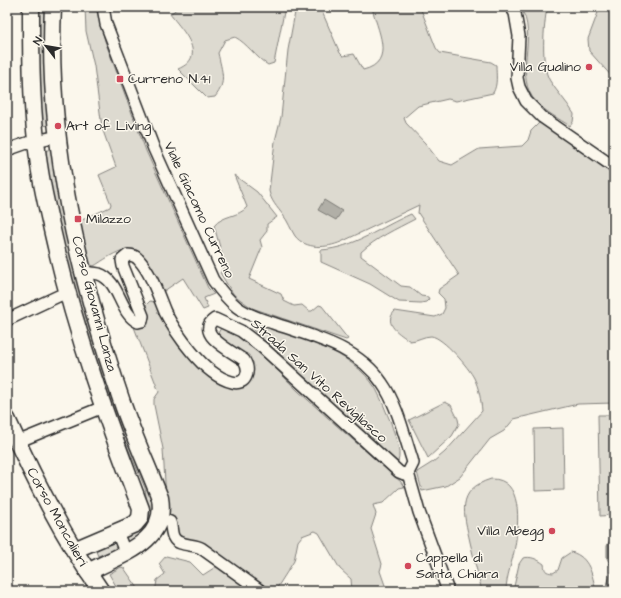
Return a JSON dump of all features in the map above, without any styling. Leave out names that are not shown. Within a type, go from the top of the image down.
[{"type":"street","name":"Corso Giovanni Lanza","points":[[32,7],[30,54],[36,141],[47,207],[67,292],[102,407],[141,509],[140,518],[135,524],[74,550]]},
{"type":"street","name":"Corso Giovanni Lanza","points":[[53,7],[54,86],[58,136],[70,208],[83,272],[123,404],[160,498],[162,508],[161,519]]},
{"type":"street","name":"Viale Giacomo Curreno","points":[[103,7],[106,24],[154,149],[213,280],[224,296],[238,308],[253,316],[349,350],[369,367],[383,384],[393,405],[413,463],[408,473]]},
{"type":"street","points":[[511,7],[515,13],[519,36],[517,78],[519,87],[526,101],[542,117],[614,167]]},
{"type":"street","points":[[7,150],[58,136]]},
{"type":"street","name":"Strada San Vito Revigliasco","points":[[83,272],[99,274],[108,279],[130,316],[138,322],[142,320],[143,316],[122,260],[128,255],[137,258],[145,268],[172,326],[199,360],[223,378],[233,382],[238,382],[244,378],[248,372],[248,366],[244,360],[212,338],[209,331],[212,321],[215,319],[241,330],[263,348],[399,472],[404,474],[408,473]]},
{"type":"street","points":[[7,320],[67,292]]},
{"type":"street","points":[[17,442],[102,407]]},
{"type":"street","name":"Corso Moncalieri","points":[[7,419],[33,477],[74,550],[101,591]]},
{"type":"street","points":[[408,473],[419,512],[448,591]]},
{"type":"street","points":[[88,572],[147,540],[156,530],[161,519],[170,522],[174,539],[178,542],[195,545],[201,548],[261,591]]},
{"type":"street","points":[[117,532],[125,552]]},
{"type":"shaded area","points":[[38,7],[46,7],[50,125],[42,126],[39,79]]},
{"type":"shaded area","points":[[85,7],[96,7],[105,41],[146,151],[208,288],[214,294],[204,298],[208,308],[203,310],[183,278],[164,291],[162,290],[142,254],[137,250],[124,250],[111,255],[94,266],[89,264],[80,223],[82,220],[110,207],[111,204],[99,175],[116,167],[102,128],[94,66],[86,31]]},
{"type":"shaded area","points":[[179,7],[285,7],[274,63],[268,65],[244,43],[235,37],[225,40],[218,53],[222,71],[221,86],[215,97],[207,98],[178,69],[187,64],[192,57],[192,50],[186,35],[170,14]]},
{"type":"shaded area","points":[[296,7],[320,7],[340,53],[343,56],[354,54],[363,70],[373,66],[379,60],[382,52],[380,34],[372,7],[420,7],[436,48],[440,53],[491,62],[496,65],[496,83],[493,93],[456,101],[448,99],[418,106],[404,118],[406,123],[425,143],[439,161],[452,165],[479,149],[522,146],[528,140],[531,131],[540,122],[614,175],[614,403],[578,404],[514,419],[504,431],[490,439],[460,477],[446,486],[422,491],[417,472],[445,452],[482,411],[480,398],[477,386],[471,373],[449,347],[431,336],[410,341],[397,332],[390,320],[395,311],[435,317],[442,314],[445,308],[444,299],[438,293],[439,289],[459,275],[418,213],[419,205],[341,242],[329,246],[311,246],[300,241],[295,236],[285,217],[276,207],[269,191],[275,141],[281,117],[288,50]]},
{"type":"shaded area","points":[[520,7],[547,7],[544,34],[545,65],[550,81],[574,114],[573,122],[570,126],[537,103],[530,92],[526,81],[525,68],[527,30],[525,18]]},
{"type":"shaded area","points":[[600,7],[614,7],[614,79],[589,51],[588,39]]},
{"type":"shaded area","points":[[53,148],[155,502],[148,531],[127,544],[124,537],[147,504],[145,488],[105,392],[74,294],[55,209],[45,151]]},
{"type":"shaded area","points":[[234,175],[257,192],[277,217],[267,224],[267,231],[260,240],[262,247],[249,279],[281,294],[284,301],[294,306],[302,305],[309,311],[312,311],[319,305],[322,306],[348,339],[346,340],[252,308],[234,295],[220,273],[225,265],[214,226],[217,222],[240,213],[247,207]]},
{"type":"shaded area","points":[[324,200],[342,211],[336,220],[318,210]]},
{"type":"shaded area","points":[[411,214],[415,219],[373,242],[361,252],[361,256],[401,286],[410,287],[421,296],[428,297],[429,299],[426,302],[399,302],[370,284],[321,262],[321,250],[356,241]]},
{"type":"shaded area","points":[[150,301],[154,302],[178,337],[200,364],[221,384],[231,387],[246,385],[252,377],[254,368],[253,362],[220,336],[218,333],[221,328],[233,333],[253,347],[298,391],[401,482],[404,487],[399,488],[383,503],[373,505],[376,514],[371,529],[382,564],[380,571],[387,591],[352,591],[351,579],[340,569],[319,533],[315,531],[302,536],[298,541],[294,561],[275,591],[270,591],[262,587],[197,541],[180,538],[167,516],[163,449],[154,405],[154,399],[159,392],[134,327],[138,327],[145,320],[147,315],[146,305]]},
{"type":"shaded area","points":[[254,324],[287,333],[322,346],[338,354],[366,375],[376,389],[391,423],[399,452],[398,462],[251,328]]},
{"type":"shaded area","points":[[445,402],[451,405],[459,424],[452,436],[428,458],[409,420]]},
{"type":"shaded area","points":[[598,415],[614,415],[614,515],[600,516]]},
{"type":"shaded area","points":[[563,428],[564,490],[535,491],[534,429]]},
{"type":"shaded area","points":[[491,479],[501,481],[509,486],[514,494],[518,514],[514,552],[507,580],[506,591],[482,591],[466,522],[465,504],[467,496],[480,484]]},
{"type":"shaded area","points":[[611,538],[614,538],[614,591],[608,591],[607,585],[612,569],[607,558],[607,546]]},
{"type":"shaded area","points":[[115,541],[118,548],[98,556],[95,549]]},
{"type":"shaded area","points":[[571,552],[577,554],[586,562],[589,567],[596,591],[513,591],[519,564],[523,558],[529,557],[536,559],[544,564],[546,571],[553,573],[558,570],[562,558]]},
{"type":"shaded area","points":[[166,556],[190,562],[203,575],[217,566],[253,591],[193,591],[189,586],[181,591],[151,591],[156,587],[157,580],[165,574],[159,564]]},
{"type":"shaded area","points":[[121,567],[124,568],[140,591],[119,591],[109,574]]},
{"type":"place","name":"Villa Gualino","points":[[589,67]]},
{"type":"place","name":"Curreno N.41","points":[[120,79]]},
{"type":"place","name":"Art of Living","points":[[58,126]]},
{"type":"place","name":"Milazzo","points":[[78,219]]},
{"type":"place","name":"Villa Abegg","points":[[552,531]]},
{"type":"place","name":"Cappella di Santa Chiara","points":[[408,566]]}]
